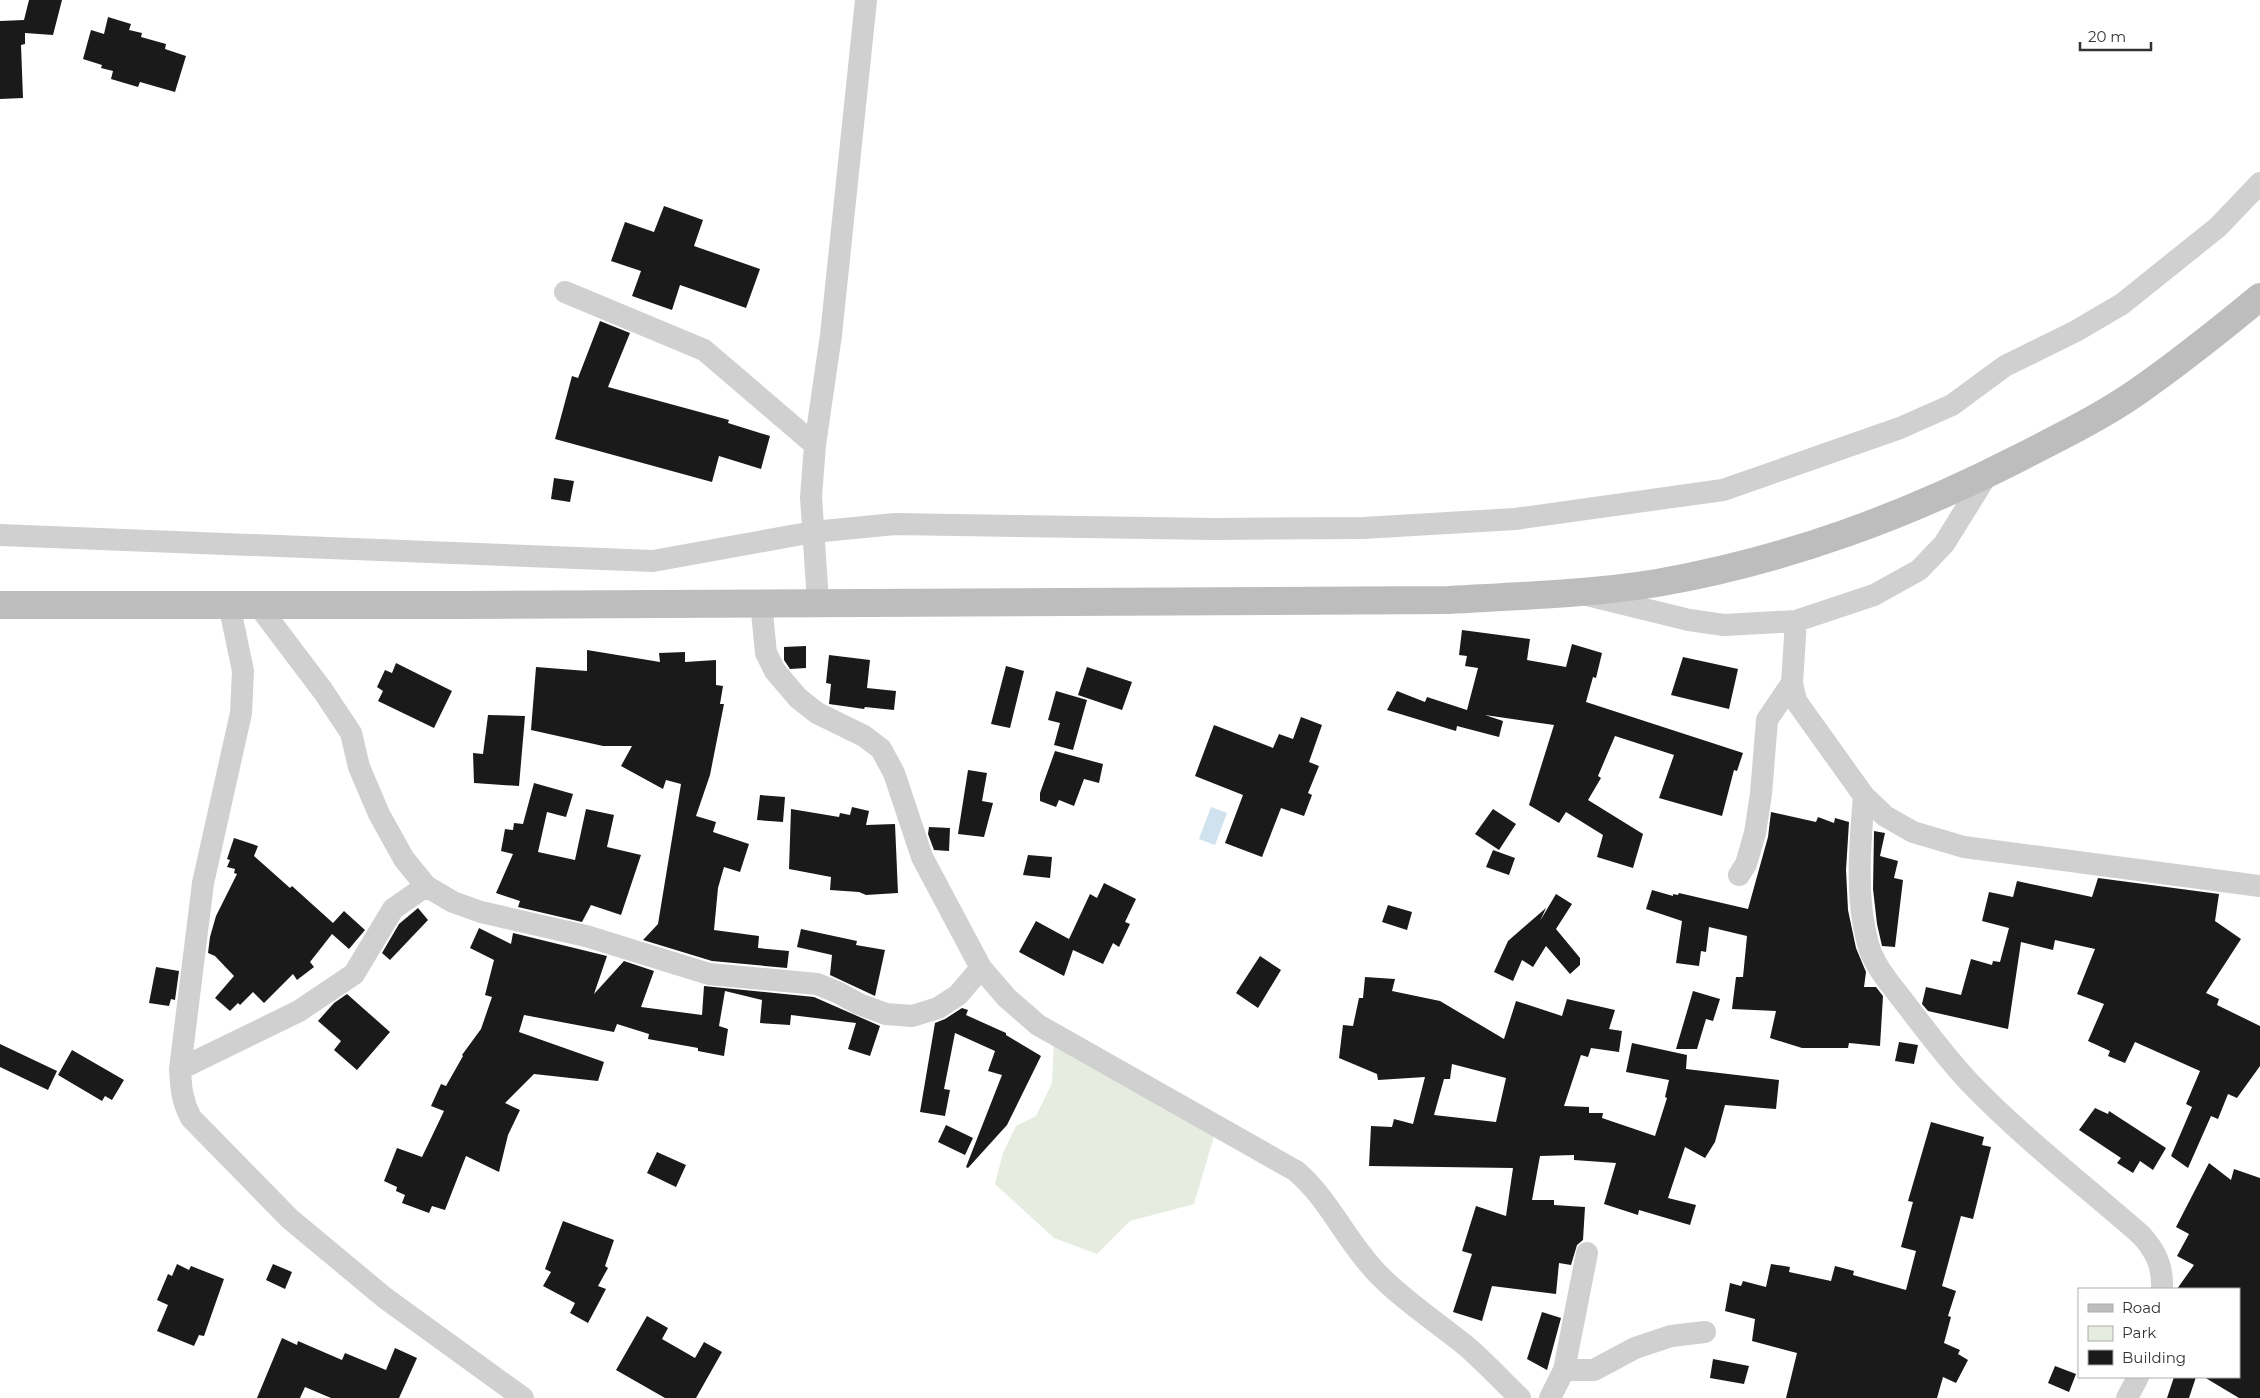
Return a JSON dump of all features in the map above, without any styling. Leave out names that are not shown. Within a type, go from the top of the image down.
[{"type":"main road","points":[[0,604],[258,605],[1439,600],[1578,593],[1656,583],[1724,570],[1808,548],[1884,520],[1987,475],[2058,438],[2136,393],[2260,297]]},
{"type":"street","points":[[818,602],[811,497],[815,445],[832,335],[866,0]]},
{"type":"street","points":[[0,535],[653,561],[813,532],[895,524],[1214,529],[1363,528],[1515,519],[1723,490],[1900,428],[1952,405],[2005,366],[2076,331],[2122,304],[2218,227],[2260,183]]},
{"type":"street","points":[[565,292],[704,350],[815,445]]},
{"type":"street","points":[[1578,593],[1689,620],[1724,625],[1796,621],[1874,595],[1919,570],[1944,544],[1987,475]]},
{"type":"street","points":[[760,602],[766,653],[775,671],[798,698],[817,713],[858,732],[881,749],[894,773],[922,858],[981,968],[1007,998],[1038,1025],[1296,1171],[1319,1194],[1351,1243],[1376,1272],[1408,1302],[1466,1347],[1520,1398]]},
{"type":"street","points":[[229,604],[243,671],[241,713],[203,883],[180,1069],[181,1095],[191,1118],[290,1219],[385,1298],[523,1398]]},
{"type":"street","points":[[258,605],[323,691],[351,733],[360,767],[380,814],[404,859],[426,886],[453,902],[481,912],[586,936],[709,974],[817,984],[859,1004],[886,1014],[912,1016],[938,1008],[958,995],[981,968]]},
{"type":"street","points":[[1796,621],[1792,683],[1796,701],[1864,796],[1885,816],[1913,832],[1964,847],[2260,886]]},
{"type":"street","points":[[1740,875],[1746,864],[1761,794],[1766,720],[1792,683]]},
{"type":"street","points":[[1864,796],[1861,889],[1863,922],[1868,946],[1878,966],[1945,1056],[1970,1083],[2022,1134],[2141,1235],[2154,1249],[2160,1266],[2162,1288]]},
{"type":"street","points":[[180,1069],[298,1011],[354,974],[393,908],[426,886]]},
{"type":"street","points":[[1550,1398],[1564,1370],[1587,1253]]},
{"type":"street","points":[[1564,1370],[1594,1370],[1635,1348],[1670,1336],[1704,1332]]},
{"type":"street","points":[[2127,1398],[2137,1378]]},
{"type":"green space","points":[[1054,1039],[1215,1133],[1194,1204],[1130,1221],[1097,1254],[1054,1238],[995,1184],[1003,1153],[1016,1126],[1036,1116],[1052,1083]]},
{"type":"water","points":[[1211,807],[1227,813],[1215,845],[1199,839]]},
{"type":"building","points":[[29,0],[62,0],[53,35],[25,33],[25,44],[21,45],[23,98],[0,99],[0,21],[24,20]]},
{"type":"building","points":[[108,17],[131,24],[129,30],[142,33],[141,37],[166,44],[165,49],[186,56],[175,92],[140,82],[138,87],[111,79],[113,71],[101,68],[102,65],[83,59],[91,30],[104,34]]},
{"type":"building","points":[[664,206],[703,220],[694,246],[760,269],[746,308],[680,285],[672,310],[632,296],[641,271],[611,261],[625,222],[654,232]]},
{"type":"building","points":[[600,321],[630,333],[608,387],[729,420],[728,423],[770,436],[761,469],[719,456],[712,482],[555,439],[572,376],[578,378]]},
{"type":"building","points":[[554,478],[574,481],[570,502],[551,499]]},
{"type":"building","points":[[1462,630],[1530,639],[1527,660],[1566,667],[1572,644],[1602,653],[1596,678],[1593,677],[1586,702],[1743,753],[1737,771],[1734,770],[1722,816],[1659,798],[1674,755],[1615,736],[1598,776],[1601,778],[1588,800],[1643,834],[1633,868],[1597,857],[1603,835],[1566,812],[1559,823],[1529,805],[1554,725],[1485,715],[1503,721],[1499,737],[1457,726],[1456,731],[1387,710],[1397,691],[1425,702],[1427,697],[1467,710],[1478,668],[1465,666],[1467,656],[1459,655]]},
{"type":"building","points":[[806,646],[806,668],[790,669],[784,660],[784,647]]},
{"type":"building","points":[[587,650],[660,662],[659,653],[685,652],[685,662],[716,660],[716,685],[723,686],[720,704],[724,704],[710,775],[696,816],[716,822],[713,832],[749,844],[740,872],[724,867],[718,888],[714,930],[759,936],[758,948],[789,951],[787,968],[712,961],[643,940],[658,924],[681,784],[666,780],[663,789],[621,766],[632,746],[603,746],[531,730],[536,667],[587,671]]},
{"type":"building","points":[[829,655],[870,660],[867,688],[896,691],[894,710],[865,707],[864,709],[829,704],[831,684],[826,683]]},
{"type":"building","points":[[1683,657],[1738,669],[1729,709],[1671,695]]},
{"type":"building","points":[[396,663],[452,691],[434,728],[378,701],[383,691],[377,687],[385,670],[392,673]]},
{"type":"building","points":[[1006,666],[1024,671],[1010,728],[991,724]]},
{"type":"building","points":[[1087,667],[1132,682],[1122,710],[1078,695]]},
{"type":"building","points":[[1056,691],[1087,700],[1073,750],[1054,745],[1060,723],[1048,720]]},
{"type":"building","points":[[488,715],[525,716],[519,786],[474,783],[473,753],[483,754]]},
{"type":"building","points":[[1301,717],[1322,725],[1309,762],[1319,766],[1308,793],[1312,795],[1304,816],[1281,808],[1262,857],[1225,843],[1243,795],[1195,776],[1214,725],[1273,748],[1279,734],[1293,739]]},
{"type":"building","points":[[1055,751],[1103,764],[1099,783],[1084,779],[1074,806],[1059,800],[1056,807],[1040,801],[1040,793]]},
{"type":"building","points":[[968,770],[987,773],[982,801],[993,803],[984,837],[958,834]]},
{"type":"building","points":[[534,783],[573,794],[566,817],[547,812],[538,852],[575,860],[586,809],[614,815],[607,847],[641,855],[621,915],[591,905],[582,922],[518,907],[520,901],[496,893],[513,854],[501,851],[505,829],[513,830],[514,823],[523,824]]},
{"type":"building","points":[[760,795],[785,797],[783,822],[757,820]]},
{"type":"building","points":[[852,807],[869,811],[866,825],[895,824],[898,893],[866,895],[859,892],[830,890],[831,877],[789,869],[791,809],[839,817],[840,813],[850,815]]},
{"type":"building","points":[[1493,809],[1516,824],[1499,850],[1475,834]]},
{"type":"building","points":[[1771,812],[1816,822],[1818,817],[1834,823],[1835,818],[1849,822],[1846,870],[1848,910],[1856,948],[1866,972],[1864,987],[1876,987],[1883,996],[1880,1046],[1849,1043],[1848,1048],[1802,1048],[1770,1038],[1776,1011],[1732,1009],[1736,977],[1743,977],[1747,936],[1709,927],[1706,952],[1701,951],[1699,966],[1676,963],[1682,921],[1646,909],[1652,890],[1673,896],[1673,894],[1678,895],[1679,893],[1748,909],[1768,837]]},
{"type":"building","points":[[929,827],[950,828],[949,851],[934,850],[928,834]]},
{"type":"building","points":[[1874,831],[1885,833],[1880,856],[1898,861],[1894,878],[1903,880],[1895,947],[1882,946],[1877,924],[1873,889]]},
{"type":"building","points":[[234,838],[258,846],[254,856],[290,888],[292,886],[333,923],[344,911],[365,930],[349,949],[332,934],[310,962],[314,967],[297,980],[293,974],[264,1003],[253,992],[240,1005],[238,1003],[230,1011],[215,998],[234,976],[215,956],[208,953],[216,916],[237,874],[234,873],[235,869],[227,867],[230,860],[227,859]]},
{"type":"building","points":[[1493,850],[1515,858],[1509,875],[1486,867]]},
{"type":"building","points":[[1028,855],[1052,857],[1050,878],[1023,875]]},
{"type":"building","points":[[2098,878],[2219,894],[2215,921],[2241,939],[2206,993],[2219,999],[2217,1005],[2260,1026],[2260,1066],[2237,1098],[2228,1094],[2218,1119],[2211,1116],[2188,1168],[2171,1156],[2192,1107],[2186,1104],[2200,1071],[2135,1042],[2125,1063],[2108,1056],[2110,1051],[2088,1041],[2104,1004],[2077,994],[2095,949],[2055,940],[2053,950],[2021,942],[2008,1029],[1928,1011],[1922,1004],[1926,987],[1961,995],[1971,959],[1992,965],[1993,961],[2000,962],[2009,928],[1982,921],[1989,892],[2013,897],[2017,881],[2092,897]]},
{"type":"building","points":[[1104,883],[1136,899],[1125,922],[1130,924],[1119,947],[1113,943],[1103,964],[1073,950],[1064,976],[1019,952],[1036,921],[1069,939],[1090,894],[1097,898]]},
{"type":"building","points":[[1556,894],[1572,904],[1556,929],[1580,958],[1580,965],[1570,974],[1546,946],[1533,967],[1522,960],[1513,981],[1494,972],[1508,941],[1546,908],[1540,921]]},
{"type":"building","points":[[1388,905],[1412,912],[1407,930],[1382,922]]},
{"type":"building","points":[[418,908],[428,920],[390,960],[382,953],[399,924]]},
{"type":"building","points":[[479,928],[511,944],[513,933],[607,956],[594,994],[624,961],[654,971],[641,1007],[702,1015],[704,986],[814,997],[880,1026],[870,1056],[848,1049],[856,1023],[791,1015],[790,1025],[760,1023],[762,1000],[725,991],[719,1026],[728,1029],[724,1056],[698,1051],[698,1048],[648,1039],[649,1034],[617,1024],[614,1032],[524,1015],[519,1032],[604,1062],[598,1081],[534,1074],[505,1103],[520,1110],[508,1135],[499,1172],[466,1156],[445,1210],[432,1206],[429,1213],[402,1203],[405,1195],[396,1191],[397,1187],[384,1181],[397,1148],[422,1157],[444,1111],[431,1106],[441,1084],[446,1086],[462,1055],[481,1029],[492,997],[485,995],[494,960],[470,948]]},
{"type":"building","points":[[801,929],[857,941],[856,945],[885,950],[875,996],[830,975],[832,955],[797,947]]},
{"type":"building","points":[[1260,956],[1281,970],[1258,1008],[1236,993]]},
{"type":"building","points":[[156,967],[179,971],[175,1000],[171,999],[169,1006],[149,1003]]},
{"type":"building","points":[[1365,977],[1395,979],[1392,991],[1440,1001],[1504,1039],[1516,1001],[1562,1016],[1567,999],[1615,1010],[1609,1029],[1622,1031],[1619,1052],[1591,1048],[1588,1057],[1581,1055],[1564,1106],[1589,1107],[1589,1113],[1603,1113],[1602,1118],[1655,1136],[1667,1098],[1665,1097],[1669,1080],[1626,1072],[1632,1043],[1687,1055],[1686,1069],[1779,1080],[1776,1109],[1725,1105],[1715,1142],[1705,1158],[1685,1147],[1668,1198],[1696,1205],[1690,1225],[1639,1210],[1638,1215],[1604,1204],[1616,1163],[1574,1160],[1574,1155],[1540,1156],[1532,1200],[1554,1200],[1554,1205],[1585,1207],[1583,1240],[1577,1245],[1571,1265],[1559,1263],[1556,1294],[1492,1286],[1482,1321],[1453,1312],[1472,1254],[1462,1251],[1476,1206],[1506,1216],[1513,1168],[1369,1166],[1371,1126],[1392,1127],[1394,1119],[1413,1124],[1425,1077],[1378,1080],[1377,1074],[1339,1058],[1343,1025],[1353,1026],[1359,998],[1363,998]],"holes":[[[1452,1064],[1506,1078],[1496,1122],[1434,1115],[1444,1079],[1450,1079]]]},
{"type":"building","points":[[1693,991],[1720,999],[1713,1021],[1706,1019],[1697,1049],[1676,1049]]},
{"type":"building","points":[[347,994],[390,1032],[357,1070],[334,1050],[341,1041],[318,1021],[334,1003]]},
{"type":"building","points":[[962,1008],[968,1010],[966,1015],[1006,1033],[1006,1035],[1041,1056],[1007,1125],[968,1168],[966,1167],[1002,1075],[988,1071],[995,1051],[955,1033],[944,1089],[950,1090],[945,1116],[920,1112],[935,1023]]},
{"type":"building","points":[[1899,1042],[1918,1045],[1914,1064],[1895,1061]]},
{"type":"building","points":[[0,1044],[57,1071],[48,1090],[0,1067]]},
{"type":"building","points":[[72,1050],[124,1080],[112,1100],[105,1096],[102,1101],[58,1075]]},
{"type":"building","points":[[2095,1108],[2108,1114],[2109,1111],[2166,1148],[2153,1170],[2140,1161],[2133,1173],[2117,1163],[2121,1158],[2079,1130]]},
{"type":"building","points":[[1931,1122],[1984,1137],[1982,1145],[1991,1147],[1973,1219],[1961,1216],[1942,1286],[1956,1291],[1948,1316],[1951,1317],[1944,1343],[1960,1350],[1958,1354],[1968,1360],[1956,1383],[1943,1377],[1937,1398],[1786,1398],[1797,1353],[1752,1341],[1755,1319],[1725,1311],[1730,1283],[1741,1286],[1743,1281],[1766,1287],[1771,1264],[1790,1267],[1789,1272],[1831,1281],[1835,1266],[1854,1271],[1853,1275],[1906,1290],[1916,1251],[1901,1247],[1913,1202],[1908,1201]]},
{"type":"building","points":[[946,1125],[973,1138],[965,1155],[938,1142]]},
{"type":"building","points":[[657,1152],[686,1165],[676,1187],[647,1173]]},
{"type":"building","points":[[2209,1163],[2231,1180],[2234,1169],[2260,1178],[2260,1398],[2239,1398],[2206,1378],[2240,1378],[2240,1288],[2178,1288],[2194,1265],[2177,1256],[2189,1234],[2176,1227]]},
{"type":"building","points":[[563,1221],[614,1240],[605,1266],[608,1268],[598,1286],[606,1289],[588,1323],[570,1313],[575,1303],[543,1286],[551,1272],[545,1269]]},
{"type":"building","points":[[177,1264],[189,1270],[191,1266],[224,1279],[204,1336],[199,1335],[194,1346],[157,1331],[168,1305],[157,1300],[168,1274],[172,1276]]},
{"type":"building","points":[[273,1264],[292,1272],[285,1289],[266,1280]]},
{"type":"building","points":[[1542,1312],[1561,1318],[1547,1370],[1527,1359]]},
{"type":"building","points":[[647,1316],[668,1328],[662,1339],[695,1358],[704,1342],[722,1352],[696,1398],[665,1398],[616,1370]]},
{"type":"building","points":[[282,1338],[297,1345],[298,1341],[342,1360],[345,1353],[386,1370],[395,1348],[417,1358],[399,1398],[331,1398],[305,1387],[300,1398],[257,1398]]},
{"type":"building","points":[[1713,1359],[1749,1366],[1744,1384],[1710,1378]]},
{"type":"building","points":[[2055,1366],[2076,1374],[2069,1392],[2048,1383]]},
{"type":"building","points":[[2174,1378],[2196,1378],[2189,1398],[2167,1398]]}]
